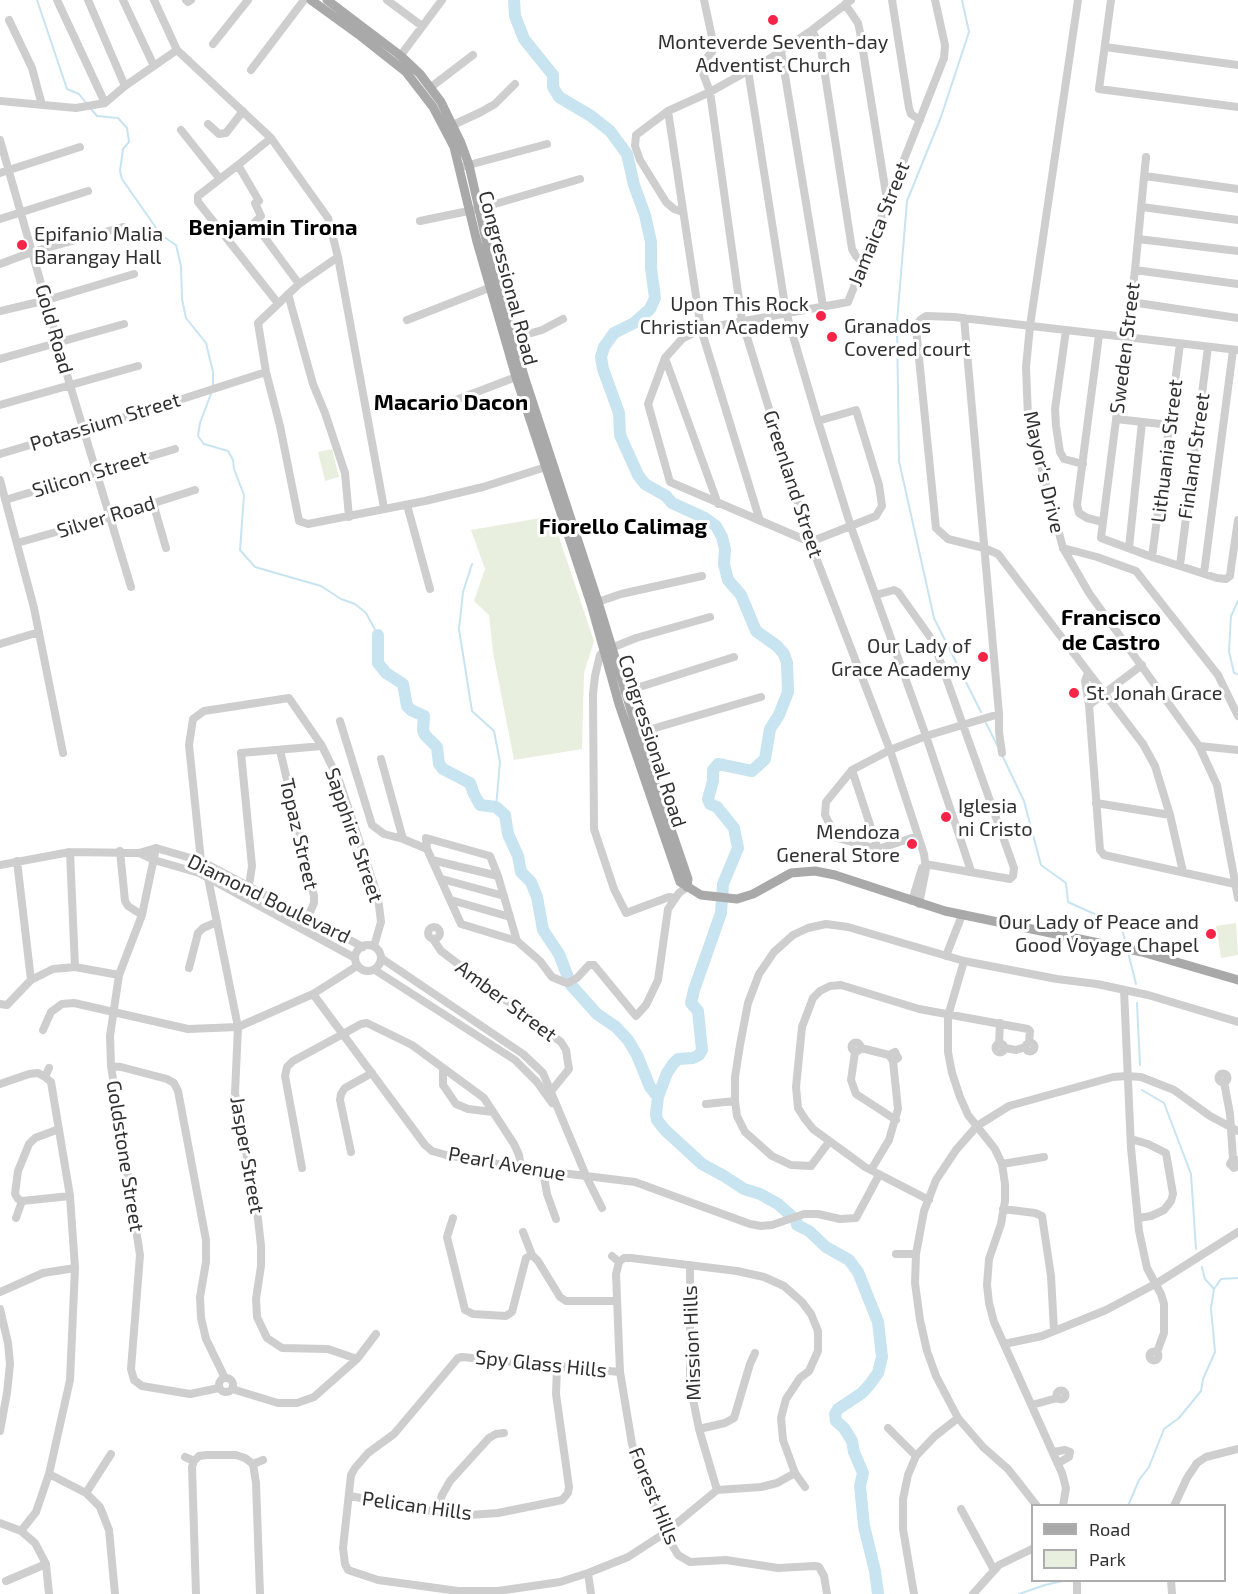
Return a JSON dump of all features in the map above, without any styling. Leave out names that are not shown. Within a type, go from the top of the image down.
[{"type":"main road","name":"Congressional Road","points":[[311,0],[399,59],[424,93],[448,120]]},
{"type":"main road","name":"Congressional Road","points":[[327,0],[431,87],[448,120],[464,167],[489,288],[516,377],[595,603]]},
{"type":"main road","name":"Congressional Road","points":[[473,210],[595,603],[608,649],[619,704],[680,882],[687,887],[688,879],[608,649]]},
{"type":"main road","points":[[687,887],[701,895],[743,898],[791,873],[810,870],[835,875],[962,915],[1142,952],[1238,980]]},
{"type":"street","points":[[57,0],[105,103]]},
{"type":"street","points":[[88,0],[125,87]]},
{"type":"street","points":[[123,0],[154,66]]},
{"type":"street","points":[[154,0],[177,50],[271,138],[328,218],[338,257],[384,508]]},
{"type":"street","points":[[186,0],[188,2],[191,0]]},
{"type":"street","points":[[213,44],[248,0]]},
{"type":"street","points":[[251,70],[304,0]]},
{"type":"street","points":[[387,0],[422,26]]},
{"type":"street","points":[[399,59],[442,0]]},
{"type":"street","name":"Greenland Street","points":[[704,0],[713,42],[712,52],[701,68],[710,92],[742,321],[810,542],[890,750],[924,854],[925,864]]},
{"type":"street","points":[[892,0],[909,108],[911,114],[920,120]]},
{"type":"street","name":"Jamaica Street","points":[[810,542],[670,482],[648,404],[665,358],[682,339],[701,329],[848,302],[945,52],[935,0]]},
{"type":"street","name":"Mayor's Drive","points":[[1078,0],[1030,326],[1026,367],[1028,417],[1063,548],[1089,593],[1199,746],[1217,784],[1238,898]]},
{"type":"street","points":[[1111,0],[1099,89],[1238,107]]},
{"type":"street","points":[[683,213],[666,202],[639,157],[635,141],[636,135],[668,111],[710,92],[781,51],[848,2],[860,32],[887,200]]},
{"type":"street","points":[[9,20],[32,68],[42,105]]},
{"type":"street","points":[[812,30],[821,49],[852,249],[863,263]]},
{"type":"street","points":[[1104,47],[1238,65]]},
{"type":"street","points":[[0,101],[76,108],[105,103],[177,50]]},
{"type":"street","points":[[781,51],[823,306]]},
{"type":"street","points":[[431,87],[473,55]]},
{"type":"street","points":[[748,70],[786,312],[851,527],[926,736],[971,871]]},
{"type":"street","points":[[448,120],[481,112],[495,104],[515,84]]},
{"type":"street","points":[[208,124],[219,134],[226,133],[243,111]]},
{"type":"street","points":[[668,111],[701,329],[760,521]]},
{"type":"street","points":[[181,130],[220,179]]},
{"type":"street","points":[[271,138],[198,196],[198,202],[278,302]]},
{"type":"street","name":"Gold Road","points":[[0,140],[4,172],[21,213],[131,587]]},
{"type":"street","points":[[464,167],[547,144]]},
{"type":"street","points":[[4,172],[80,147]]},
{"type":"street","name":"Sweden Street","points":[[1129,548],[1101,538],[1135,270],[1146,157]]},
{"type":"street","points":[[238,165],[259,201],[255,203],[261,216],[255,222],[299,284]]},
{"type":"street","points":[[1145,176],[1238,189]]},
{"type":"street","points":[[420,221],[473,210],[580,179]]},
{"type":"street","points":[[0,219],[88,191]]},
{"type":"street","points":[[1142,207],[1238,220]]},
{"type":"street","points":[[0,264],[32,252],[123,227]]},
{"type":"street","points":[[1138,238],[1238,251]]},
{"type":"street","points":[[338,257],[299,284],[278,302],[260,320],[257,327],[299,521],[308,524],[407,505],[483,487],[546,467]]},
{"type":"street","points":[[1135,270],[1238,284]]},
{"type":"street","points":[[0,312],[134,274]]},
{"type":"street","points":[[407,320],[489,288]]},
{"type":"street","points":[[288,294],[313,384],[326,413],[345,473],[349,517]]},
{"type":"street","points":[[1131,302],[1238,318]]},
{"type":"street","points":[[1183,872],[1170,815],[1155,766],[1143,744],[998,554],[948,539],[936,528],[916,328],[920,320],[926,316],[964,318],[1235,350],[1204,573]]},
{"type":"street","points":[[964,318],[1002,753]]},
{"type":"street","points":[[514,339],[542,330],[563,319]]},
{"type":"street","points":[[0,358],[124,324]]},
{"type":"street","points":[[1066,330],[1055,409],[1056,426],[1060,452],[1064,459],[1083,464]]},
{"type":"street","points":[[1099,334],[1077,505],[1079,513],[1103,522]]},
{"type":"street","name":"Lithuania Street","points":[[1152,557],[1180,344]]},
{"type":"street","name":"Finland Street","points":[[1180,565],[1208,347]]},
{"type":"street","points":[[665,358],[718,504]]},
{"type":"street","points":[[0,405],[138,366]]},
{"type":"street","name":"Potassium Street","points":[[0,454],[266,372]]},
{"type":"street","points":[[435,408],[516,377]]},
{"type":"street","points":[[810,542],[876,516],[882,507],[879,485],[856,410],[818,421]]},
{"type":"street","points":[[1116,419],[1170,425]]},
{"type":"street","points":[[1142,422],[1129,548],[1226,579],[1230,576],[1238,520]]},
{"type":"street","name":"Silicon Street","points":[[5,500],[175,449]]},
{"type":"street","points":[[0,480],[34,608],[63,753]]},
{"type":"street","name":"Silver Road","points":[[17,543],[195,490]]},
{"type":"street","points":[[153,503],[165,548]]},
{"type":"street","points":[[407,505],[430,589]]},
{"type":"street","points":[[1063,548],[1097,556],[1136,571],[1218,675],[1238,716]]},
{"type":"street","points":[[595,603],[621,594],[702,576]]},
{"type":"street","points":[[876,595],[894,590],[898,592],[933,641],[1014,868],[1010,879],[925,864],[922,868],[915,902]]},
{"type":"street","points":[[675,898],[669,897],[626,913],[619,900],[596,837],[593,811],[593,694],[599,660],[608,649],[657,631],[710,618]]},
{"type":"street","points":[[0,644],[39,632]]},
{"type":"street","points":[[624,692],[734,657]]},
{"type":"street","points":[[1089,705],[1142,664]]},
{"type":"street","points":[[1088,673],[1085,681],[1089,705],[1100,850],[1104,855],[1235,884]]},
{"type":"street","points":[[638,733],[761,697]]},
{"type":"street","name":"Sapphire Street","points":[[289,698],[322,746],[340,783],[378,897],[381,922],[374,946]]},
{"type":"street","name":"Jasper Street","points":[[289,698],[204,711],[193,719],[189,745],[201,861],[208,878],[238,1027],[235,1093],[261,1246],[261,1266],[256,1299],[257,1317],[267,1338],[282,1348],[328,1349],[357,1359]]},
{"type":"street","points":[[918,836],[878,849],[837,838],[825,815],[826,802],[852,770],[890,750],[926,736],[999,714]]},
{"type":"street","points":[[340,721],[372,825],[384,834],[427,849]]},
{"type":"street","points":[[249,886],[252,866],[241,753],[322,746]]},
{"type":"street","points":[[1199,746],[1238,750]]},
{"type":"street","name":"Topaz Street","points":[[280,750],[314,896],[314,903],[308,917]]},
{"type":"street","points":[[381,759],[403,839]]},
{"type":"street","points":[[852,770],[878,849]]},
{"type":"street","points":[[1096,803],[1170,815]]},
{"type":"street","points":[[517,941],[490,856],[426,838],[427,849],[459,921],[465,926],[517,941],[540,961],[552,977],[564,982],[577,978],[594,965],[636,1016],[646,1005],[658,980],[668,909],[675,898],[687,887]]},
{"type":"street","name":"Diamond Boulevard","points":[[139,853],[156,849],[201,861],[363,946]]},
{"type":"street","name":"Goldstone Street","points":[[156,849],[142,915],[119,975],[110,1035],[111,1066],[140,1255],[131,1369],[134,1380],[142,1386],[190,1394],[219,1388]]},
{"type":"street","points":[[120,851],[125,901],[142,915]]},
{"type":"street","points":[[70,852],[75,968]]},
{"type":"street","name":"Diamond Boulevard","points":[[0,865],[70,852],[139,853],[154,860],[199,873],[356,962]]},
{"type":"street","points":[[432,860],[498,876]]},
{"type":"street","points":[[17,861],[31,980]]},
{"type":"street","points":[[442,879],[504,896]]},
{"type":"street","points":[[451,900],[510,916]]},
{"type":"street","points":[[946,956],[962,915]]},
{"type":"street","points":[[189,968],[198,933],[203,928],[217,922]]},
{"type":"street","points":[[829,1142],[811,1166],[790,1165],[772,1156],[745,1132],[737,1116],[735,1101],[735,1077],[748,1004],[759,974],[774,952],[792,935],[808,928],[826,924],[848,927],[964,961],[1124,990],[1238,1022]]},
{"type":"street","name":"Amber Street","points":[[433,939],[441,951],[561,1042],[569,1069],[549,1094]]},
{"type":"street","points":[[375,970],[380,964],[379,951],[374,946],[363,946],[357,951],[356,962],[363,971],[375,970],[515,1060],[549,1094]]},
{"type":"street","points":[[381,957],[523,1054],[543,1073],[549,1094],[560,1113],[602,1208]]},
{"type":"street","points":[[964,961],[948,1014],[948,1042],[952,1073],[968,1115],[995,1149],[1002,1164],[1005,1184],[1001,1224],[990,1259],[987,1286],[994,1322],[1058,1463],[1066,1488],[1063,1504]]},
{"type":"street","points":[[43,1030],[51,1012],[62,1004],[74,1003],[188,1029],[238,1027],[313,994],[356,962]]},
{"type":"street","points":[[0,1004],[7,1005],[31,980],[53,969],[75,968],[119,975]]},
{"type":"street","points":[[929,1200],[879,1175],[829,1142],[813,1129],[798,1108],[796,1097],[802,1027],[813,998],[830,986],[841,985],[919,1009],[1000,1023],[1028,1029],[1027,1045],[1016,1050],[1002,1046],[1000,1023]]},
{"type":"street","points":[[1124,990],[1127,1076],[1138,1218],[1147,1268],[1164,1304],[1165,1320],[1162,1343],[1157,1352]]},
{"type":"street","name":"Pearl Avenue","points":[[313,994],[425,1145],[432,1151],[521,1168],[587,1178],[635,1182],[761,1226],[772,1225],[804,1214],[840,1219],[856,1218],[879,1175]]},
{"type":"street","points":[[302,1168],[285,1076],[287,1067],[293,1061],[361,1024],[373,1025],[412,1045],[484,1098],[514,1144],[521,1168]]},
{"type":"street","points":[[871,1170],[889,1140],[896,1120],[899,1101],[891,1058],[858,1050],[850,1080],[856,1094],[896,1120]]},
{"type":"street","points":[[111,1066],[167,1079],[174,1083],[178,1091],[206,1240],[201,1318],[206,1339],[225,1378],[233,1383],[232,1389]]},
{"type":"street","points":[[45,1077],[49,1068]]},
{"type":"street","points":[[443,1068],[443,1085],[456,1104],[468,1109],[493,1112]]},
{"type":"street","points":[[0,1084],[38,1073],[51,1082],[70,1196],[75,1268],[70,1380],[49,1474],[36,1512],[21,1531]]},
{"type":"street","points":[[351,1152],[340,1094],[345,1088],[372,1073]]},
{"type":"street","points":[[1035,1504],[1008,1469],[983,1447],[958,1418],[936,1376],[927,1351],[915,1283],[916,1254],[920,1231],[936,1180],[956,1150],[977,1126],[1009,1106],[1127,1076],[1141,1077],[1174,1090],[1234,1129]]},
{"type":"street","points":[[1224,1082],[1234,1129],[1236,1162]]},
{"type":"street","points":[[706,1104],[735,1101]]},
{"type":"street","points":[[59,1129],[35,1138],[24,1152],[15,1188],[18,1199],[22,1201],[70,1196]]},
{"type":"street","points":[[1131,1139],[1154,1146],[1166,1153],[1173,1194],[1171,1202],[1164,1210],[1151,1216],[1138,1218]]},
{"type":"street","points":[[1002,1164],[1044,1157]]},
{"type":"street","points":[[543,1171],[547,1194],[556,1219]]},
{"type":"street","points":[[16,1218],[22,1201]]},
{"type":"street","points":[[1003,1209],[1042,1216],[1051,1276],[1054,1331]]},
{"type":"street","points":[[453,1218],[447,1238],[465,1310],[473,1314],[506,1316],[512,1312],[526,1258],[532,1256]]},
{"type":"street","points":[[523,1232],[532,1256],[538,1261],[560,1297],[566,1301],[616,1301]]},
{"type":"street","points":[[1004,1344],[1020,1342],[1054,1331],[1106,1310],[1155,1284],[1238,1232]]},
{"type":"street","points":[[896,1254],[916,1254]]},
{"type":"street","points":[[612,1256],[619,1262],[624,1258],[631,1258],[752,1273],[775,1281],[802,1302],[816,1322],[820,1340],[815,1362],[792,1389],[786,1399],[781,1418],[783,1440],[795,1473],[805,1487]]},
{"type":"street","name":"Spy Glass Hills","points":[[619,1262],[616,1274],[616,1301],[620,1372],[458,1358],[394,1434],[368,1453],[351,1475],[344,1556],[348,1570],[378,1580],[468,1591],[519,1589],[560,1582],[628,1557],[665,1533],[717,1490]]},
{"type":"street","name":"Mission Hills","points":[[690,1265],[690,1384],[699,1429],[717,1490]]},
{"type":"street","points":[[0,1292],[43,1273],[75,1268]]},
{"type":"street","points":[[0,1309],[10,1364],[6,1403],[0,1431]]},
{"type":"street","points":[[225,1378],[220,1381],[219,1388],[224,1392],[232,1389],[278,1402],[297,1403],[314,1397],[357,1359],[376,1334]]},
{"type":"street","points":[[699,1429],[726,1423],[734,1418],[755,1353]]},
{"type":"street","name":"Pelican Hills","points":[[350,1496],[437,1512],[470,1515],[498,1513],[557,1503],[566,1497],[569,1487],[555,1389],[557,1367]]},
{"type":"street","name":"Forest Hills","points":[[620,1372],[634,1453],[665,1533],[678,1555],[690,1562],[726,1560],[778,1568],[808,1565],[819,1567],[824,1575],[826,1594]]},
{"type":"street","points":[[1032,1405],[1057,1398]]},
{"type":"street","points":[[914,1594],[903,1519],[903,1499],[915,1456],[958,1418]]},
{"type":"street","points":[[888,1428],[915,1456]]},
{"type":"street","points":[[437,1512],[442,1495],[450,1481],[489,1438],[504,1433]]},
{"type":"street","points":[[1175,1504],[1197,1463],[1206,1457],[1238,1449]]},
{"type":"street","points":[[1053,1452],[1066,1450],[1070,1452],[1069,1457],[1058,1463]]},
{"type":"street","points":[[86,1493],[111,1454]]},
{"type":"street","points":[[196,1594],[191,1474],[194,1461],[199,1456],[207,1455],[237,1455],[253,1464],[256,1483],[260,1594]]},
{"type":"street","points":[[185,1457],[194,1461]]},
{"type":"street","points":[[253,1464],[263,1460]]},
{"type":"street","points":[[717,1490],[761,1487],[777,1483],[795,1473]]},
{"type":"street","points":[[49,1474],[86,1493],[100,1507],[109,1530],[115,1594]]},
{"type":"street","points":[[961,1509],[994,1570]]},
{"type":"street","points":[[0,1523],[21,1531],[35,1543],[46,1564],[49,1594]]},
{"type":"street","points":[[973,1594],[999,1565],[1031,1549]]},
{"type":"street","points":[[6,1581],[46,1564]]},
{"type":"street","points":[[588,1573],[591,1594]]},
{"type":"green space","points":[[332,449],[339,477],[325,481],[318,452]]},
{"type":"green space","points":[[552,516],[594,641],[584,673],[582,749],[514,760],[493,652],[489,615],[474,601],[485,569],[471,530]]},
{"type":"green space","points":[[1236,923],[1238,955],[1221,958],[1216,926]]},
{"type":"waterway","points":[[37,0],[67,89],[79,94],[87,104]]},
{"type":"waterway","points":[[514,0],[515,16],[524,39],[553,75],[553,87],[559,97],[591,116],[610,131],[627,154],[634,185],[645,215],[651,242],[651,268],[655,298],[650,309],[634,323],[614,333],[604,347],[601,357],[619,413],[620,435],[638,475],[645,484],[666,496],[672,503],[705,518],[716,526],[725,549],[724,564],[728,580],[741,595],[756,631],[777,646],[784,654],[787,663],[788,692],[779,715],[770,729],[765,759],[752,771],[718,764],[713,770],[713,781],[708,799],[710,804],[717,807],[734,828],[738,848],[723,884],[721,913],[691,1003],[698,1011],[702,1050],[693,1058],[678,1059],[673,1064],[658,1097],[656,1114],[657,1120],[665,1130],[702,1164],[744,1189],[760,1194],[778,1204],[796,1220],[797,1225],[809,1231],[826,1247],[849,1260],[858,1272],[878,1322],[882,1357],[878,1373],[870,1384],[862,1393],[838,1409],[835,1414],[836,1421],[844,1428],[852,1441],[863,1473],[860,1486],[864,1526],[878,1594]]},
{"type":"waterway","points":[[962,0],[969,32],[941,117],[907,201],[897,322],[899,461],[934,618],[981,712]]},
{"type":"waterway","points":[[91,109],[97,116],[118,118],[127,128],[129,142],[123,149],[120,171],[122,179],[161,235],[176,245],[181,266],[182,299],[186,318],[206,343],[213,372],[213,386]]},
{"type":"waterway","points":[[212,391],[200,423],[198,436],[204,444],[228,451],[233,460],[244,495],[240,550],[255,567],[321,586],[341,599],[355,604],[366,613],[378,635]]},
{"type":"waterway","points":[[472,564],[463,592],[459,629],[472,711],[494,731],[500,762],[496,807]]},
{"type":"waterway","points":[[1238,601],[1231,616],[1229,651],[1234,673],[1238,674]]},
{"type":"waterway","points":[[378,635],[378,663],[386,673],[403,684],[407,706],[424,716],[423,730],[437,747],[439,764],[443,769],[470,783],[480,805],[496,807],[505,815],[508,834],[518,856],[521,872],[531,882],[537,897],[543,930],[559,954],[571,985],[597,1014],[616,1027],[628,1040],[650,1087],[658,1097]]},
{"type":"waterway","points":[[986,723],[998,747]]},
{"type":"waterway","points":[[1002,755],[1024,801],[1041,865],[1066,883],[1068,902],[1121,926],[1127,947]]},
{"type":"waterway","points":[[1128,952],[1136,984]]},
{"type":"waterway","points":[[1137,1003],[1140,1065]]},
{"type":"waterway","points":[[1142,1090],[1164,1103],[1191,1174],[1196,1249]]},
{"type":"waterway","points":[[1202,1267],[1205,1279],[1214,1289]]},
{"type":"waterway","points":[[1129,1504],[1139,1480],[1149,1467],[1164,1429],[1179,1418],[1201,1391],[1203,1379],[1215,1352],[1211,1308],[1214,1289],[1221,1279],[1238,1278]]},
{"type":"waterway","points":[[1019,1594],[1058,1582]]},
{"type":"place","name":"Monteverde Seventh-day Adventist Church","points":[[773,20]]},
{"type":"place","name":"Epifanio Malia Barangay Hall","points":[[22,245]]},
{"type":"place","name":"Upon This Rock Christian Academy","points":[[821,316]]},
{"type":"place","name":"Granados Covered court","points":[[832,337]]},
{"type":"place","name":"Our Lady of Grace Academy","points":[[983,657]]},
{"type":"place","name":"St. Jonah Grace","points":[[1074,693]]},
{"type":"place","name":"Iglesia ni Cristo","points":[[946,817]]},
{"type":"place","name":"Mendoza General Store","points":[[912,844]]},
{"type":"place","name":"Our Lady of Peace and Good Voyage Chapel","points":[[1211,934]]},
{"type":"district","name":"Benjamin Tirona","points":[[273,228]]},
{"type":"district","name":"Macario Dacon","points":[[451,403]]},
{"type":"district","name":"Fiorello Calimag","points":[[623,527]]},
{"type":"district","name":"Francisco de Castro","points":[[1111,630]]}]
